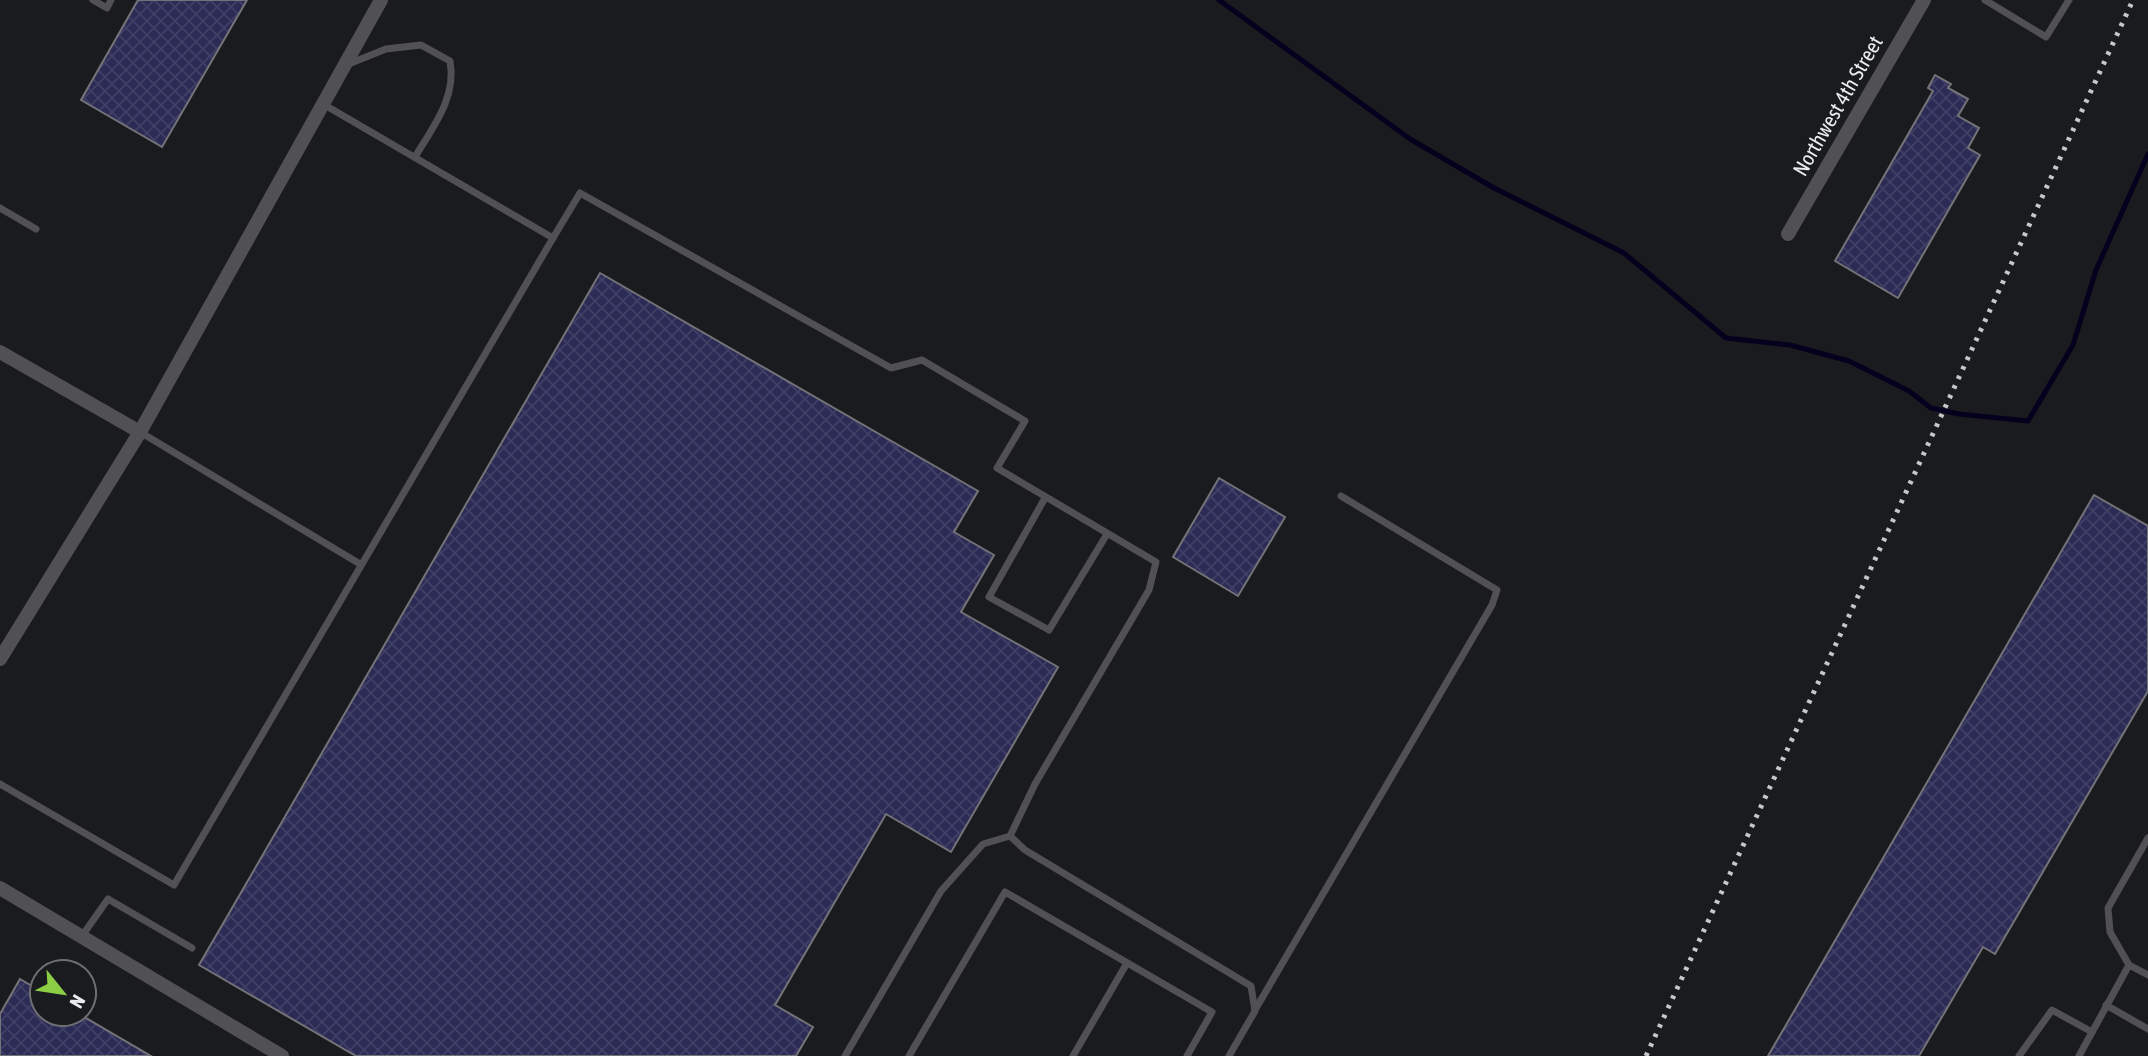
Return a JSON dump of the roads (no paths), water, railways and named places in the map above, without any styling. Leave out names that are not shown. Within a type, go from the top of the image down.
[{"type":"street","points":[[0,659],[140,432],[381,0]]},
{"type":"street","name":"Northwest 4th Street","points":[[1788,234],[1924,0]]},
{"type":"street","points":[[0,352],[140,432]]},
{"type":"street","points":[[0,888],[82,937],[256,1050],[282,1056]]},
{"type":"lane","points":[[93,0],[107,8],[111,0]]},
{"type":"lane","points":[[1985,0],[2046,37],[2068,0]]},
{"type":"lane","points":[[345,65],[386,49],[421,45],[450,61],[453,78],[444,109],[415,157]]},
{"type":"lane","points":[[323,104],[552,239]]},
{"type":"lane","points":[[0,784],[174,885],[580,193],[891,368],[922,360],[1025,421],[997,468],[1156,562],[1149,590],[1035,784],[1010,836],[984,844],[941,891],[845,1056]]},
{"type":"lane","points":[[0,208],[36,229]]},
{"type":"lane","points":[[140,432],[360,564]]},
{"type":"lane","points":[[1229,1056],[1492,605],[1497,590],[1341,496]]},
{"type":"lane","points":[[1045,498],[989,597],[1049,631],[1107,534]]},
{"type":"lane","points":[[1010,836],[1025,850],[1251,986],[1255,1011]]},
{"type":"lane","points":[[2148,838],[2108,908],[2110,932],[2129,965],[2148,975]]},
{"type":"lane","points":[[909,1056],[1005,892],[1212,1012],[1187,1056]]},
{"type":"lane","points":[[82,937],[108,899],[192,948]]},
{"type":"lane","points":[[1073,1056],[1127,963]]},
{"type":"lane","points":[[2079,1056],[2129,965]]},
{"type":"lane","points":[[2106,1005],[2148,1029]]},
{"type":"lane","points":[[2019,1056],[2052,1010],[2092,1032]]},
{"type":"waterway","points":[[1219,0],[1410,139],[1494,188],[1624,253],[1726,338],[1790,345],[1849,361],[1909,391],[1931,408],[1959,414],[2028,421],[2073,345],[2096,270],[2148,154]]},
{"type":"railway","points":[[1646,1056],[2133,0]]}]
